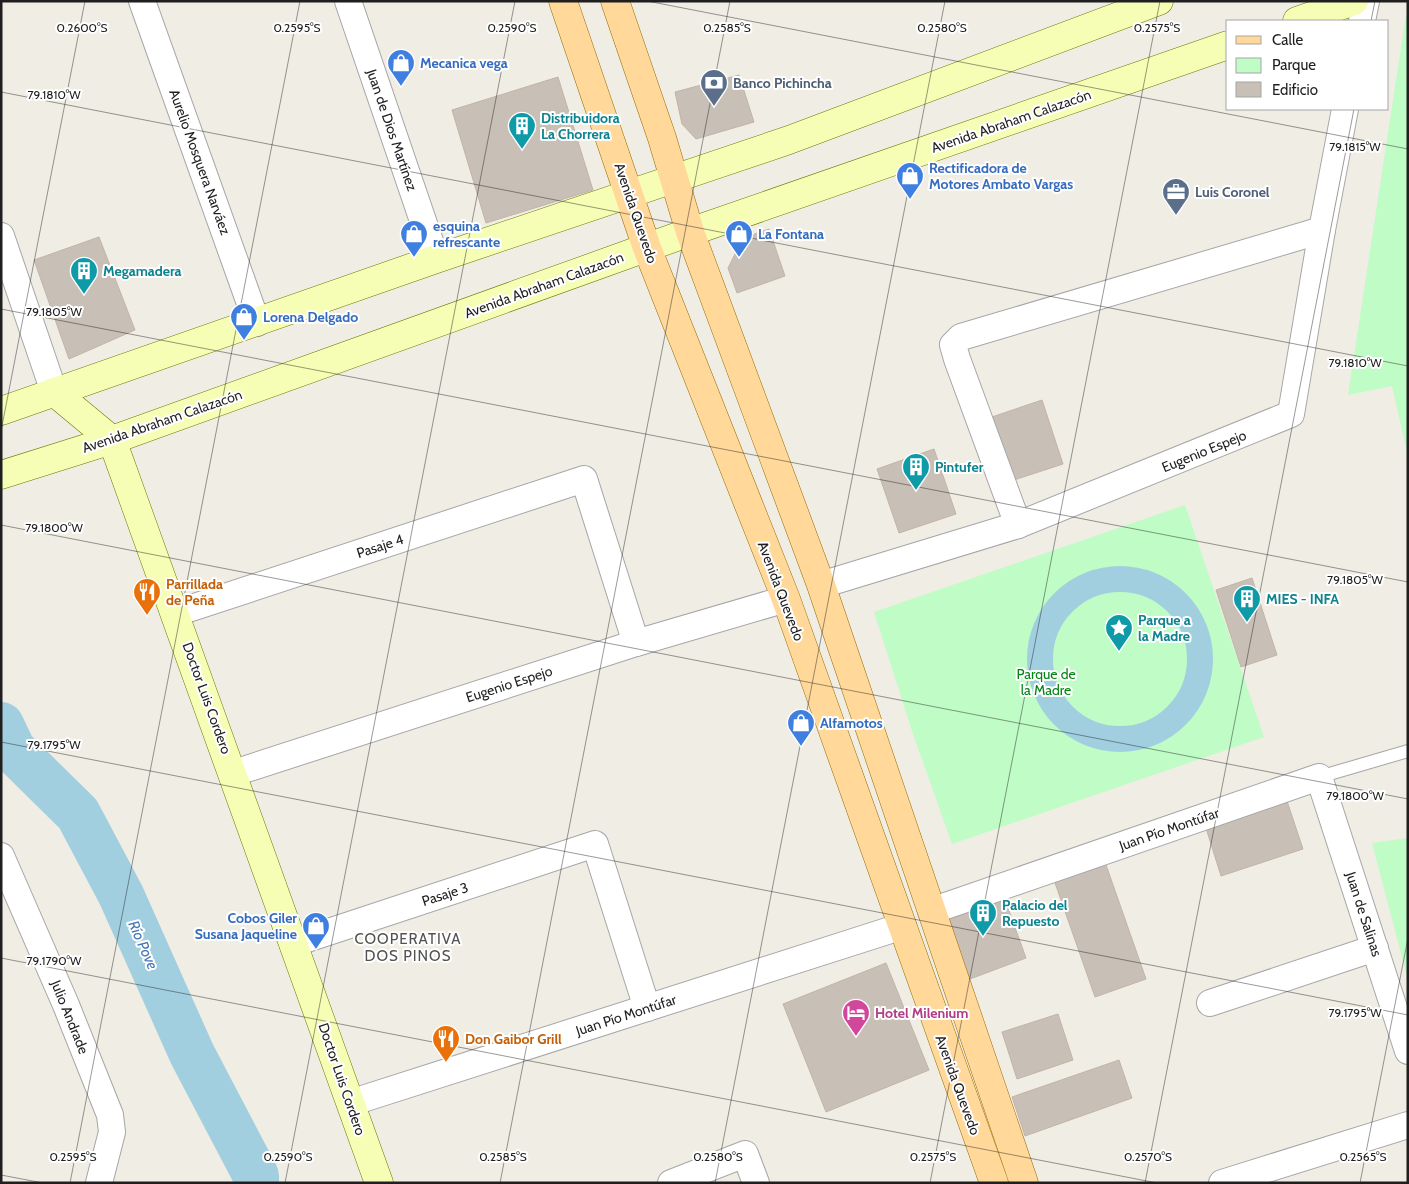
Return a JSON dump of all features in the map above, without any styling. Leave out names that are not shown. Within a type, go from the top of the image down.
[{"type":"main road","name":"Avenida Quevedo","points":[[563,1],[646,248],[786,599],[994,1183]]},
{"type":"main road","points":[[615,1],[690,232],[821,585],[1024,1183]]},
{"type":"main road","points":[[1,411],[436,259],[789,140],[1159,1]]},
{"type":"main road","points":[[1300,20],[1354,1]]},
{"type":"main road","name":"Avenida Abraham Calazacón","points":[[1,475],[112,440],[690,232],[1226,46]]},
{"type":"main road","points":[[54,392],[112,440]]},
{"type":"main road","name":"Doctor Luis Cordero","points":[[112,440],[234,773],[379,1183]]},
{"type":"street","name":"Aurelio Mosquera Narváez","points":[[142,1],[257,323]]},
{"type":"street","name":"Juan de Dios Martínez","points":[[348,1],[436,259]]},
{"type":"street","points":[[1362,20],[1366,1]]},
{"type":"street","name":"Eugenio Espejo","points":[[821,585],[1018,525],[1292,414],[1322,230],[1345,110]]},
{"type":"street","points":[[1018,525],[957,359],[953,345],[961,337],[1322,230]]},
{"type":"street","points":[[1,236],[54,392]]},
{"type":"street","name":"Pasaje 4","points":[[176,613],[584,479],[636,642]]},
{"type":"street","name":"Eugenio Espejo","points":[[234,773],[636,642],[786,599]]},
{"type":"street","name":"Juan Pío Montúfar","points":[[931,911],[1319,777]]},
{"type":"street","name":"Juan de Salinas","points":[[1319,777],[1408,1051]]},
{"type":"street","name":"Pasaje 3","points":[[295,943],[595,844],[647,1008]]},
{"type":"street","name":"Julio Andrade","points":[[1,856],[66,1005],[110,1115],[112,1132],[99,1183]]},
{"type":"street","name":"Juan Pío Montúfar","points":[[350,1102],[903,926]]},
{"type":"street","points":[[1210,1003],[1375,948]]},
{"type":"street","points":[[1222,1183],[1278,1174],[1408,1125]]},
{"type":"street","points":[[671,1183],[745,1154],[756,1183]]},
{"type":"lane","name":"Juan Pío Montúfar","points":[[1319,777],[1408,750]]},
{"type":"green space","points":[[1408,14],[1408,457],[1392,386],[1348,395],[1406,15]]},
{"type":"green space","name":"Parque de la Madre","points":[[1185,505],[1264,737],[952,844],[913,734],[874,612]]},
{"type":"green space","points":[[1408,838],[1408,980],[1372,843]]},
{"type":"building","name":"Banco Pichincha","points":[[739,75],[754,122],[696,139],[682,124],[675,92]]},
{"type":"building","name":"Distribuidora La Chorrera","points":[[558,77],[593,190],[486,223],[452,110]]},
{"type":"building","points":[[769,229],[785,276],[737,293],[728,268],[743,238]]},
{"type":"building","name":"Megamadera","points":[[99,237],[135,330],[69,359],[34,260]]},
{"type":"building","points":[[1042,400],[1063,464],[1011,481],[989,418]]},
{"type":"building","name":"Pintufer","points":[[934,449],[956,514],[899,533],[877,469]]},
{"type":"building","name":"MIES - INFA","points":[[1252,578],[1277,655],[1241,667],[1216,590]]},
{"type":"building","points":[[1287,801],[1303,849],[1221,876],[1206,828]]},
{"type":"building","points":[[1105,862],[1146,979],[1095,997],[1054,880]]},
{"type":"building","name":"Palacio del Repuesto","points":[[1003,894],[1026,958],[962,982],[939,916]]},
{"type":"building","name":"Hotel Milenium","points":[[886,963],[929,1070],[826,1112],[783,1004]]},
{"type":"building","points":[[1058,1014],[1073,1060],[1017,1079],[1002,1032]]},
{"type":"building","points":[[1119,1060],[1132,1098],[1025,1136],[1012,1097]]},
{"type":"waterway","points":[[1128,579],[1158,588],[1177,602],[1187,614],[1194,628],[1199,643],[1200,659],[1199,675],[1194,690],[1187,704],[1177,716],[1165,726],[1143,736],[1128,739],[1112,739],[1097,736],[1075,726],[1053,704],[1041,675],[1040,651],[1043,636],[1053,614],[1075,592],[1104,580],[1128,579]]},
{"type":"waterway","name":"Río Pove","points":[[1,725],[13,750],[78,814],[121,895],[192,1054],[256,1176],[256,1183]]},
{"type":"place","name":"Mecanica vega","points":[[401,87]]},
{"type":"place","name":"Banco Pichincha","points":[[714,107]]},
{"type":"place","name":"Distribuidora La Chorrera","points":[[522,150]]},
{"type":"place","name":"Rectificadora de Motores Ambato Vargas","points":[[910,200]]},
{"type":"place","name":"Luis Coronel","points":[[1176,216]]},
{"type":"place","name":"esquina refrescante","points":[[414,258]]},
{"type":"place","name":"La Fontana","points":[[739,258]]},
{"type":"place","name":"Megamadera","points":[[84,295]]},
{"type":"place","name":"Lorena Delgado","points":[[244,341]]},
{"type":"place","name":"Pintufer","points":[[916,491]]},
{"type":"place","name":"Parrillada de Peña","points":[[147,616]]},
{"type":"place","name":"MIES - INFA","points":[[1247,623]]},
{"type":"place","name":"Parque a la Madre","points":[[1119,652]]},
{"type":"place","name":"Alfamotos","points":[[801,747]]},
{"type":"place","name":"Palacio del Repuesto","points":[[983,937]]},
{"type":"place","name":"Cobos Giler Susana Jaqueline","points":[[316,950]]},
{"type":"place","name":"Hotel Milenium","points":[[856,1037]]},
{"type":"place","name":"Don Gaibor Grill","points":[[446,1063]]},
{"type":"district","name":"COOPERATIVA DOS PINOS","points":[[408,948]]}]
